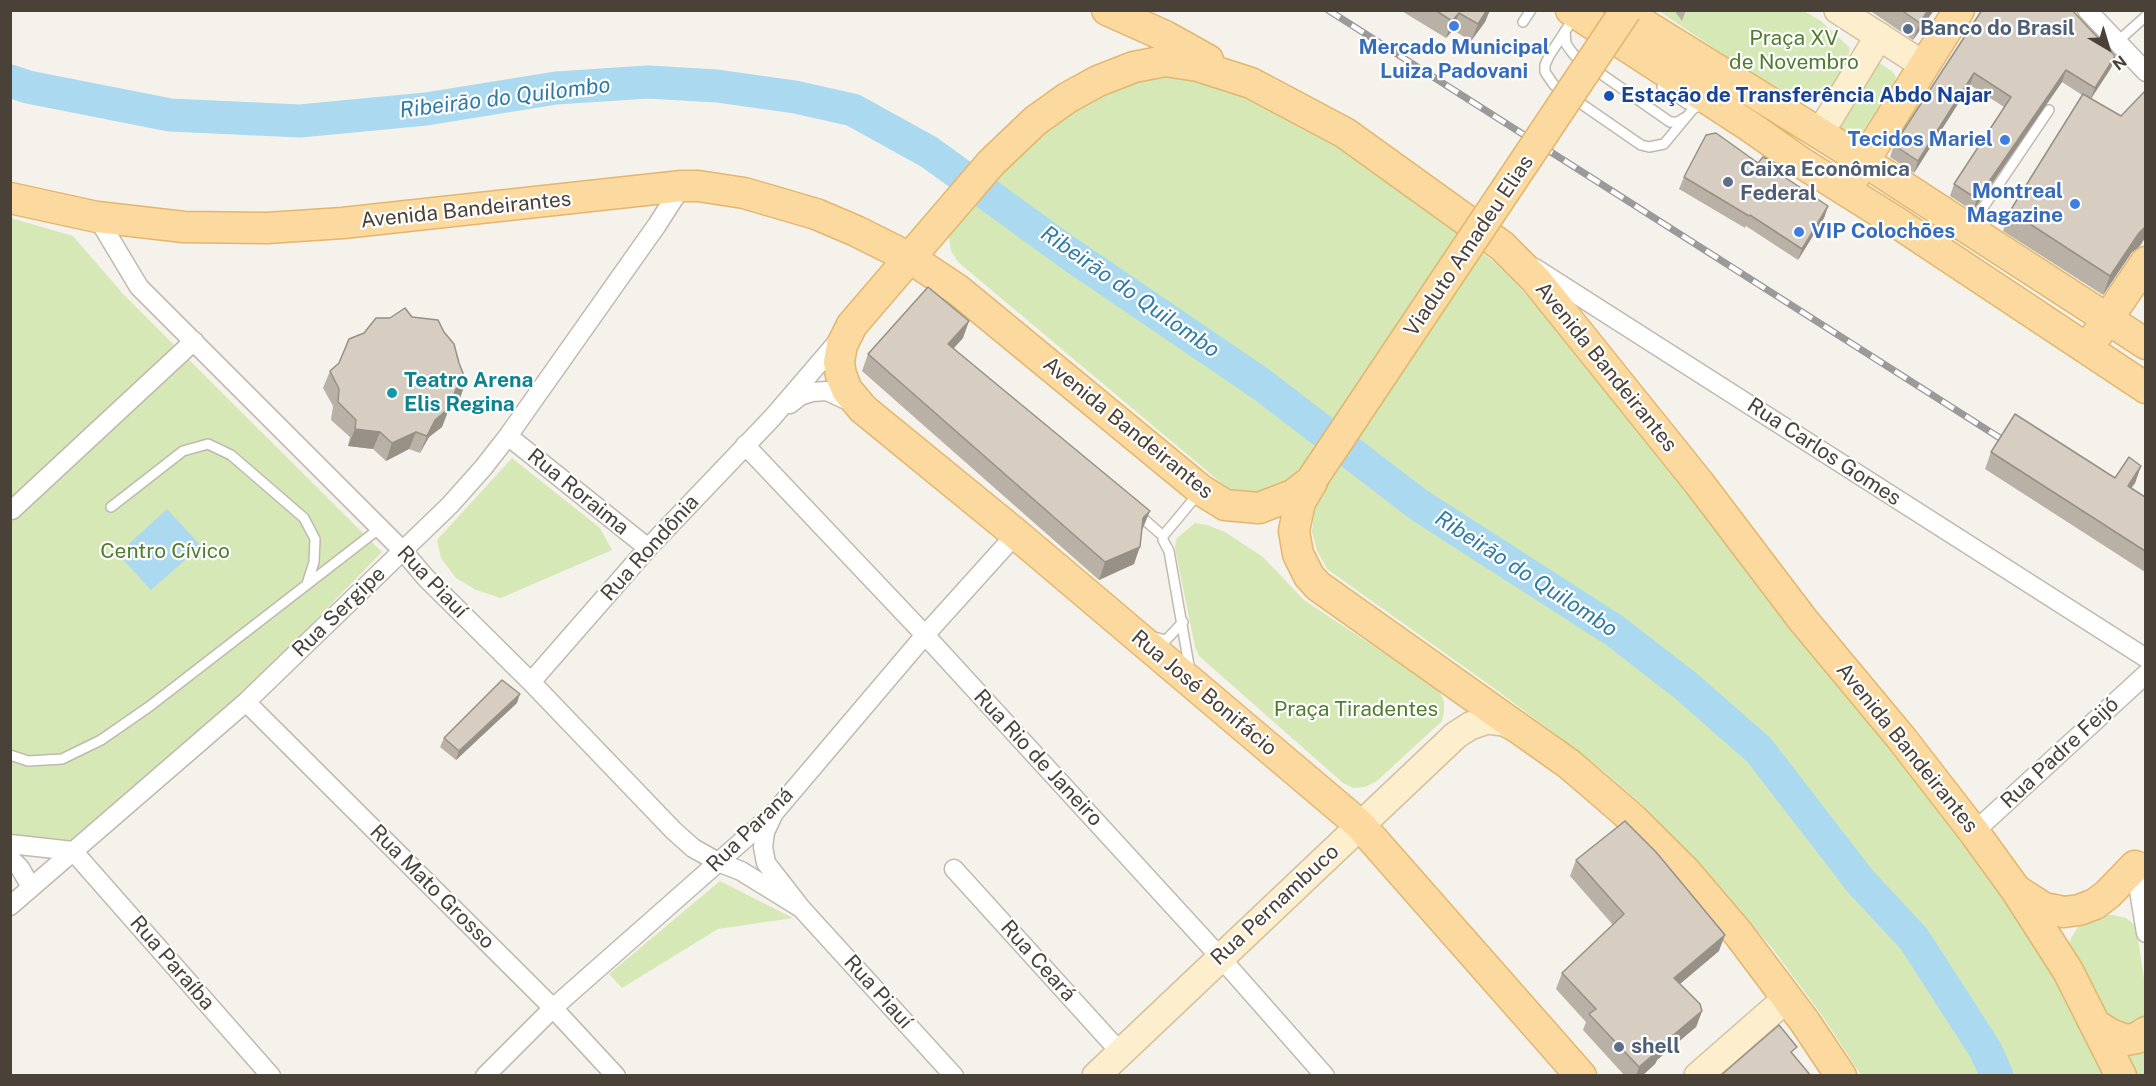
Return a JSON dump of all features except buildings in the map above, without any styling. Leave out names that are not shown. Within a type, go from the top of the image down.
[{"type":"main road","points":[[1107,10],[1165,36],[1251,83]]},
{"type":"main road","points":[[1838,10],[1925,66]]},
{"type":"main road","points":[[1846,190],[1959,10]]},
{"type":"main road","points":[[1629,14],[1864,161],[2145,344]]},
{"type":"main road","name":"Viaduto Amadeu Elias","points":[[1312,480],[1629,14]]},
{"type":"main road","points":[[1574,19],[1846,190],[2145,388]]},
{"type":"main road","points":[[1802,163],[1879,36]]},
{"type":"main road","name":"Avenida Bandeirantes","points":[[910,258],[991,163],[1035,121],[1067,98],[1098,81],[1134,67],[1165,61],[1198,66],[1251,83],[1345,133],[1502,246],[1535,279],[1579,332],[1699,483],[1803,620],[1902,739],[1974,832],[2016,890],[2068,971],[2121,1076]]},
{"type":"main road","name":"Avenida Bandeirantes","points":[[10,198],[96,217],[184,227],[267,228],[343,223],[682,186],[744,193],[816,214],[910,258],[958,290],[1201,490],[1225,505],[1259,508],[1293,495],[1312,480]]},
{"type":"main road","points":[[856,231],[875,248],[881,260],[882,281],[876,297]]},
{"type":"main road","name":"Rua Rondônia","points":[[852,325],[910,258]]},
{"type":"main road","points":[[2087,350],[2145,262]]},
{"type":"main road","points":[[876,297],[892,285],[914,280],[939,283],[958,290]]},
{"type":"main road","name":"Rua José Bonifácio","points":[[852,325],[842,345],[841,375],[847,390],[863,409],[1016,534],[1360,825],[1581,1076]]},
{"type":"main road","points":[[1312,480],[1300,502],[1294,531],[1298,554],[1309,576],[1318,586],[1342,604],[1569,765],[1633,819],[1686,872],[1738,933],[1841,1076]]},
{"type":"main road","points":[[1448,680],[1465,704],[1464,721],[1456,735]]},
{"type":"main road","points":[[1456,735],[1478,722],[1487,720],[1504,722],[1522,731]]},
{"type":"main road","name":"Rua Pernambuco","points":[[1096,1076],[1456,735]]},
{"type":"main road","points":[[2016,890],[2044,908],[2064,912],[2079,910],[2095,904],[2108,894],[2140,861]]},
{"type":"main road","points":[[1698,1076],[1787,998]]},
{"type":"main road","points":[[2096,1025],[2115,1037],[2126,1040],[2137,1038],[2145,1032]]},
{"type":"street","points":[[2087,10],[2145,72]]},
{"type":"street","name":"Rua Sergipe","points":[[10,906],[246,702],[450,505],[508,436],[682,186]]},
{"type":"street","name":"Rua Piauí","points":[[96,217],[139,286],[403,551],[426,578],[531,682],[673,830],[693,848],[718,862],[741,871],[801,908]]},
{"type":"street","name":"Rua Carlos Gomes","points":[[1502,246],[2145,658]]},
{"type":"street","name":"Rua Rondônia","points":[[531,682],[648,548],[772,418],[852,325]]},
{"type":"street","points":[[12,510],[194,340]]},
{"type":"street","name":"Rua Rondônia","points":[[772,418],[800,396],[812,392],[827,392],[863,409]]},
{"type":"street","name":"Rua Roraima","points":[[508,436],[648,548]]},
{"type":"street","name":"Rua Rio de Janeiro","points":[[746,445],[925,634],[1220,957],[1325,1076]]},
{"type":"street","name":"Rua Paraná","points":[[485,1076],[554,1008],[774,813],[925,634],[1016,534]]},
{"type":"street","name":"Rua Padre Feijó","points":[[1974,832],[2145,674]]},
{"type":"street","name":"Rua Mato Grosso","points":[[246,702],[554,1008],[615,1076]]},
{"type":"street","name":"Rua Piauí","points":[[774,813],[765,832],[763,848],[766,863],[801,908],[954,1076]]},
{"type":"street","points":[[10,844],[73,851]]},
{"type":"street","name":"Rua Paraíba","points":[[73,851],[271,1076]]},
{"type":"street","points":[[10,858],[20,868],[31,887]]},
{"type":"street","points":[[2140,861],[2145,933]]},
{"type":"street","name":"Rua Ceará","points":[[954,869],[1121,1053]]},
{"type":"lane","points":[[1523,22],[1531,10]]},
{"type":"lane","points":[[2117,42],[2145,16]]},
{"type":"lane","points":[[1574,19],[1545,65],[1545,72],[1554,85],[1641,145],[1649,147],[1664,144],[1693,109],[1710,104]]},
{"type":"lane","points":[[1574,19],[1566,44],[1574,55],[1670,122],[1678,122],[1685,118]]},
{"type":"lane","points":[[1597,44],[1607,51]]},
{"type":"lane","points":[[1657,84],[1687,104],[1710,104]]},
{"type":"lane","points":[[1968,229],[2049,110]]},
{"type":"lane","points":[[111,507],[183,451],[208,444],[231,455],[304,518],[315,539],[314,562],[307,584]]},
{"type":"lane","points":[[1163,536],[1201,490]]},
{"type":"lane","points":[[1130,508],[1163,536],[1169,551],[1183,622],[1191,683]]},
{"type":"lane","points":[[10,755],[28,760],[62,759],[101,741],[380,528]]},
{"type":"lane","points":[[1135,635],[1149,635],[1166,640],[1183,622]]},
{"type":"green space","name":"Praça XV de Novembro","points":[[1659,11],[1804,11],[1821,21],[1850,48],[1847,63],[1840,77],[1823,98],[1804,103],[1742,67]]},
{"type":"green space","points":[[1877,61],[1893,72],[1896,77],[1895,82],[1857,140],[1836,130],[1876,69]]},
{"type":"green space","points":[[1181,71],[1307,124],[1494,262],[1522,290],[1629,407],[1971,851],[2067,994],[2112,1075],[1861,1075],[1821,1014],[1772,948],[1697,860],[1644,806],[1601,769],[1498,691],[1327,569],[1317,551],[1312,532],[1314,512],[1322,494],[1295,477],[1280,488],[1262,493],[1244,493],[1226,487],[958,262],[951,251],[949,238],[951,226],[1000,167],[1078,101],[1117,83]]},
{"type":"green space","name":"Centro Cívico","points":[[11,218],[73,236],[124,295],[382,552],[241,696],[66,848],[11,840]]},
{"type":"green space","points":[[512,458],[600,528],[612,550],[501,598],[476,590],[456,578],[441,558],[437,540]]},
{"type":"green space","name":"Praça Tiradentes","points":[[1195,523],[1225,532],[1263,557],[1304,600],[1431,684],[1439,691],[1444,701],[1442,721],[1377,781],[1365,787],[1353,788],[1343,783],[1199,656],[1195,647],[1175,548],[1176,539]]},
{"type":"green space","points":[[720,881],[793,918],[718,929],[622,988],[609,974]]},
{"type":"green space","points":[[2100,915],[2126,918],[2136,926],[2145,985],[2145,1075],[2136,1075],[2068,950],[2071,938],[2078,927],[2088,919]]},
{"type":"water","points":[[167,509],[201,546],[151,590],[118,554]]},
{"type":"waterway","name":"Ribeirão do Quilombo","points":[[10,81],[28,87],[170,115],[300,121],[426,109],[556,88],[648,82],[717,86],[795,97],[853,110],[929,152],[1067,252],[1261,384],[1419,505],[1615,631],[1686,686],[1759,750],[1860,881],[1914,939],[1986,1051],[1997,1076]]},
{"type":"railway","points":[[1328,10],[2003,440]]},
{"type":"place","name":"Mercado Municipal Luiza Padovani","points":[[1454,26]]},
{"type":"place","name":"Banco do Brasil","points":[[1908,29]]},
{"type":"place","name":"Estação de Transferência Abdo Najar","points":[[1609,96]]},
{"type":"place","name":"Tecidos Mariel","points":[[2005,140]]},
{"type":"place","name":"Caixa Econômica Federal","points":[[1728,182]]},
{"type":"place","name":"Montreal Magazine","points":[[2075,204]]},
{"type":"place","name":"VIP Colochões","points":[[1799,232]]},
{"type":"place","name":"Teatro Arena Elis Regina","points":[[392,393]]},
{"type":"place","name":"shell","points":[[1619,1047]]}]
